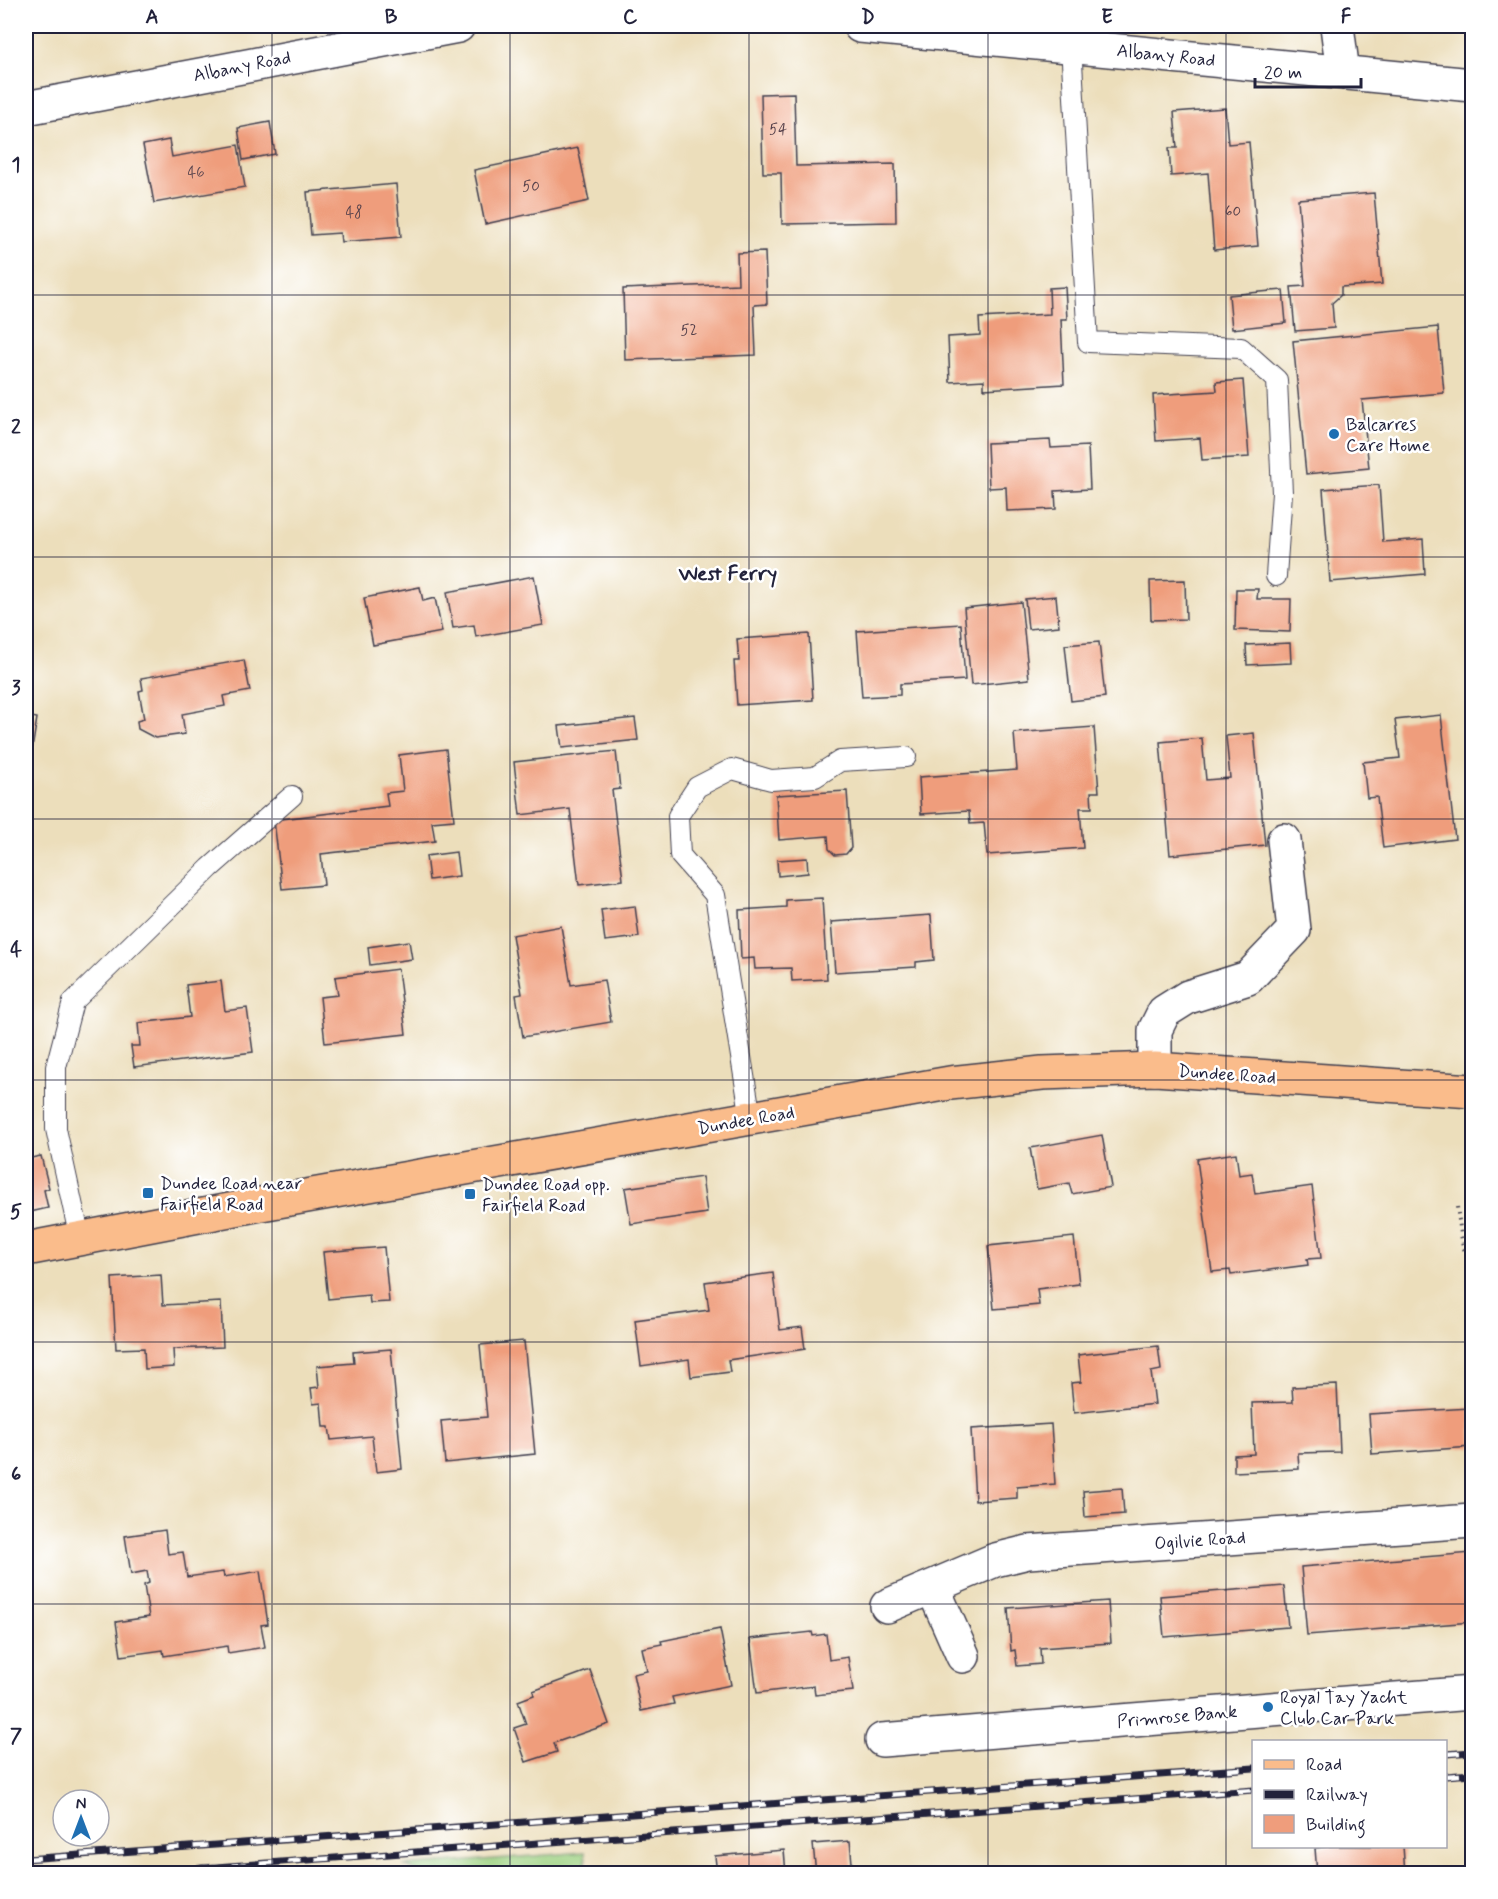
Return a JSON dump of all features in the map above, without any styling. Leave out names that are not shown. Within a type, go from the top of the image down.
[{"type":"main road","name":"Dundee Road","points":[[26,1249],[273,1202],[950,1083],[1042,1073],[1155,1069],[1473,1091]]},
{"type":"street","name":"Albany Road","points":[[26,108],[458,26]]},
{"type":"street","name":"Albany Road","points":[[860,26],[1473,85]]},
{"type":"street","points":[[1336,26],[1342,73]]},
{"type":"street","points":[[1155,1069],[1155,1030],[1164,1012],[1188,997],[1248,978],[1294,930],[1284,840]]},
{"type":"street","name":"Ogilvie Road","points":[[887,1606],[995,1560],[1028,1552],[1473,1521]]},
{"type":"street","points":[[933,1587],[963,1656]]},
{"type":"street","name":"Primrose Bank","points":[[882,1740],[1473,1693]]},
{"type":"lane","points":[[1071,45],[1088,342],[1241,348],[1277,381],[1282,493],[1276,576]]},
{"type":"lane","points":[[751,1119],[715,895],[680,855],[678,816],[697,787],[732,770],[771,780],[815,777],[840,760],[906,757]]},
{"type":"lane","points":[[80,1239],[56,1129],[56,1067],[73,1002],[210,868],[292,796]]},
{"type":"path","points":[[1457,1207],[1463,1247],[1473,1263]]},
{"type":"green space","points":[[585,1852],[587,1873],[422,1874],[405,1866]]},
{"type":"building","points":[[794,93],[796,166],[895,164],[896,222],[782,224],[781,173],[763,173],[761,94]]},
{"type":"building","points":[[1225,108],[1228,144],[1249,142],[1258,246],[1214,250],[1208,173],[1171,176],[1169,148],[1177,148],[1174,112]]},
{"type":"building","points":[[270,122],[275,154],[243,160],[238,128]]},
{"type":"building","points":[[169,140],[172,157],[238,145],[245,187],[154,203],[143,145]]},
{"type":"building","points":[[578,148],[589,201],[485,224],[474,170]]},
{"type":"building","points":[[396,184],[401,237],[341,242],[340,233],[311,235],[307,192]]},
{"type":"building","points":[[1374,193],[1382,284],[1341,287],[1341,295],[1332,303],[1334,328],[1295,331],[1291,287],[1305,286],[1298,199]]},
{"type":"building","points":[[765,252],[767,304],[754,305],[756,355],[625,360],[623,289],[738,284],[737,253]]},
{"type":"building","points":[[1065,287],[1067,319],[1061,319],[1064,384],[984,389],[984,380],[950,382],[948,337],[980,335],[979,318],[1050,314],[1049,288]]},
{"type":"building","points":[[1283,290],[1286,323],[1232,329],[1229,295]]},
{"type":"building","name":"Balcarres Care Home","points":[[1438,327],[1444,393],[1362,400],[1369,468],[1306,474],[1293,341]]},
{"type":"building","points":[[1243,380],[1249,457],[1202,460],[1200,438],[1156,441],[1153,395],[1217,391],[1216,382]]},
{"type":"building","points":[[1050,440],[1051,448],[1088,446],[1090,489],[1055,491],[1056,509],[1007,511],[1006,487],[989,488],[987,443]]},
{"type":"building","points":[[1379,485],[1383,542],[1423,539],[1425,574],[1330,582],[1323,489]]},
{"type":"building","points":[[534,576],[543,625],[476,637],[474,625],[453,628],[447,592]]},
{"type":"building","points":[[1185,580],[1186,619],[1151,620],[1150,581]]},
{"type":"building","points":[[420,587],[423,601],[435,598],[442,632],[373,645],[364,598]]},
{"type":"building","points":[[1236,589],[1258,589],[1257,599],[1291,599],[1290,632],[1235,630]]},
{"type":"building","points":[[1056,596],[1059,626],[1028,629],[1025,599]]},
{"type":"building","points":[[1021,602],[1029,679],[971,685],[964,608]]},
{"type":"building","points":[[961,624],[965,680],[900,684],[900,695],[862,697],[857,631]]},
{"type":"building","points":[[809,634],[813,700],[737,705],[734,661],[739,661],[737,639]]},
{"type":"building","points":[[1099,642],[1105,697],[1071,701],[1065,645]]},
{"type":"building","points":[[1290,643],[1291,663],[1247,665],[1246,645]]},
{"type":"building","points":[[244,660],[250,691],[223,696],[225,706],[182,714],[185,734],[155,738],[138,729],[137,721],[144,719],[139,691],[143,690],[141,678]]},
{"type":"building","points":[[1441,715],[1455,839],[1383,848],[1377,797],[1367,798],[1363,762],[1400,758],[1395,720]]},
{"type":"building","points":[[26,716],[37,718],[27,781],[26,781]]},
{"type":"building","points":[[635,718],[638,740],[562,748],[559,726]]},
{"type":"building","points":[[1094,727],[1099,792],[1091,792],[1092,808],[1080,808],[1083,848],[987,855],[984,823],[970,824],[969,811],[921,814],[919,777],[1017,770],[1014,733]]},
{"type":"building","points":[[1254,733],[1265,845],[1170,855],[1160,742],[1202,738],[1206,780],[1230,778],[1226,736]]},
{"type":"building","points":[[446,749],[454,820],[432,822],[435,841],[321,854],[324,885],[282,889],[274,820],[388,806],[386,793],[403,791],[399,755]]},
{"type":"building","points":[[616,751],[620,789],[612,790],[623,880],[579,885],[570,809],[520,815],[514,762]]},
{"type":"building","points":[[847,791],[851,848],[846,854],[835,855],[829,849],[828,836],[779,840],[776,795]]},
{"type":"building","points":[[456,852],[459,876],[429,880],[426,856]]},
{"type":"building","points":[[807,858],[808,873],[778,876],[777,860]]},
{"type":"building","points":[[822,898],[827,979],[792,981],[791,968],[755,969],[754,958],[741,959],[739,910],[786,907],[786,900]]},
{"type":"building","points":[[635,906],[639,937],[605,941],[601,910]]},
{"type":"building","points":[[931,915],[934,960],[916,962],[916,967],[835,972],[831,922]]},
{"type":"building","points":[[561,926],[571,985],[604,980],[611,1022],[523,1037],[516,995],[522,994],[512,935]]},
{"type":"building","points":[[409,941],[412,959],[370,965],[368,947]]},
{"type":"building","points":[[398,969],[406,1034],[325,1043],[320,997],[338,995],[335,977]]},
{"type":"building","points":[[221,981],[225,1011],[247,1008],[253,1052],[134,1067],[131,1046],[140,1046],[138,1023],[190,1017],[186,985]]},
{"type":"building","points":[[1102,1135],[1111,1187],[1072,1194],[1069,1183],[1037,1189],[1030,1148]]},
{"type":"building","points":[[1236,1153],[1239,1175],[1252,1173],[1255,1194],[1312,1186],[1321,1258],[1307,1259],[1308,1265],[1231,1275],[1230,1270],[1212,1272],[1197,1159]]},
{"type":"building","points":[[41,1156],[49,1188],[44,1190],[48,1208],[26,1213],[26,1159]]},
{"type":"building","points":[[702,1177],[707,1213],[631,1224],[625,1188]]},
{"type":"building","points":[[1074,1237],[1079,1284],[1037,1289],[1039,1305],[994,1309],[988,1246]]},
{"type":"building","points":[[384,1247],[389,1302],[370,1303],[369,1295],[328,1299],[323,1252]]},
{"type":"building","points":[[773,1273],[780,1330],[802,1327],[805,1349],[728,1360],[730,1372],[691,1377],[689,1359],[641,1366],[635,1320],[709,1310],[705,1282]]},
{"type":"building","points":[[161,1275],[163,1305],[221,1302],[223,1347],[173,1349],[174,1367],[145,1369],[144,1348],[116,1349],[112,1278]]},
{"type":"building","points":[[524,1341],[535,1454],[445,1463],[441,1421],[487,1417],[480,1345]]},
{"type":"building","points":[[1158,1346],[1161,1370],[1151,1372],[1155,1404],[1074,1413],[1071,1383],[1081,1382],[1078,1355]]},
{"type":"building","points":[[391,1349],[402,1469],[376,1472],[372,1436],[331,1440],[329,1427],[323,1427],[321,1403],[313,1404],[311,1388],[319,1387],[317,1366],[354,1363],[353,1352]]},
{"type":"building","points":[[1337,1385],[1340,1452],[1298,1453],[1299,1469],[1234,1472],[1234,1455],[1254,1454],[1252,1403],[1293,1402],[1292,1387]]},
{"type":"building","points":[[1470,1408],[1472,1447],[1372,1454],[1369,1414]]},
{"type":"building","points":[[1051,1424],[1055,1484],[1017,1487],[1017,1498],[975,1501],[971,1429]]},
{"type":"building","points":[[1122,1488],[1124,1514],[1085,1517],[1083,1491]]},
{"type":"building","points":[[165,1530],[168,1554],[183,1552],[187,1577],[223,1572],[224,1577],[260,1571],[268,1624],[261,1625],[265,1647],[228,1653],[227,1646],[164,1656],[163,1650],[121,1656],[116,1622],[149,1617],[144,1585],[149,1583],[147,1571],[131,1574],[125,1536]]},
{"type":"building","points":[[1472,1553],[1472,1622],[1307,1635],[1301,1567]]},
{"type":"building","points":[[1284,1586],[1288,1627],[1164,1637],[1160,1596]]},
{"type":"building","points":[[1108,1601],[1111,1643],[1040,1648],[1041,1664],[1017,1666],[1015,1650],[1011,1651],[1008,1608]]},
{"type":"building","points":[[720,1629],[731,1685],[672,1697],[674,1704],[641,1711],[633,1674],[647,1671],[642,1648],[662,1644],[661,1641]]},
{"type":"building","points":[[812,1632],[813,1636],[826,1634],[829,1660],[848,1657],[853,1691],[815,1695],[814,1686],[757,1693],[750,1639]]},
{"type":"building","points":[[590,1670],[609,1724],[554,1743],[557,1752],[526,1762],[514,1728],[526,1724],[518,1701],[534,1695],[533,1691]]},
{"type":"building","points":[[850,1841],[853,1874],[816,1874],[813,1844]]},
{"type":"building","points":[[1315,1848],[1403,1848],[1405,1874],[1317,1874]]},
{"type":"building","points":[[784,1850],[786,1874],[717,1874],[715,1856]]},
{"type":"railway","points":[[1447,1754],[1472,1752]]},
{"type":"railway","points":[[26,1859],[1252,1768]]},
{"type":"railway","points":[[1447,1776],[1472,1774]]},
{"type":"railway","points":[[120,1874],[1252,1790]]},
{"type":"place","name":"Balcarres Care Home","points":[[1334,434]]},
{"type":"place","name":"Dundee Road near Fairfield Road","points":[[148,1193]]},
{"type":"place","name":"Dundee Road opp. Fairfield Road","points":[[470,1194]]},
{"type":"place","name":"Royal Tay Yacht Club Car Park","points":[[1268,1707]]},
{"type":"district","name":"West Ferry","points":[[728,573]]}]
